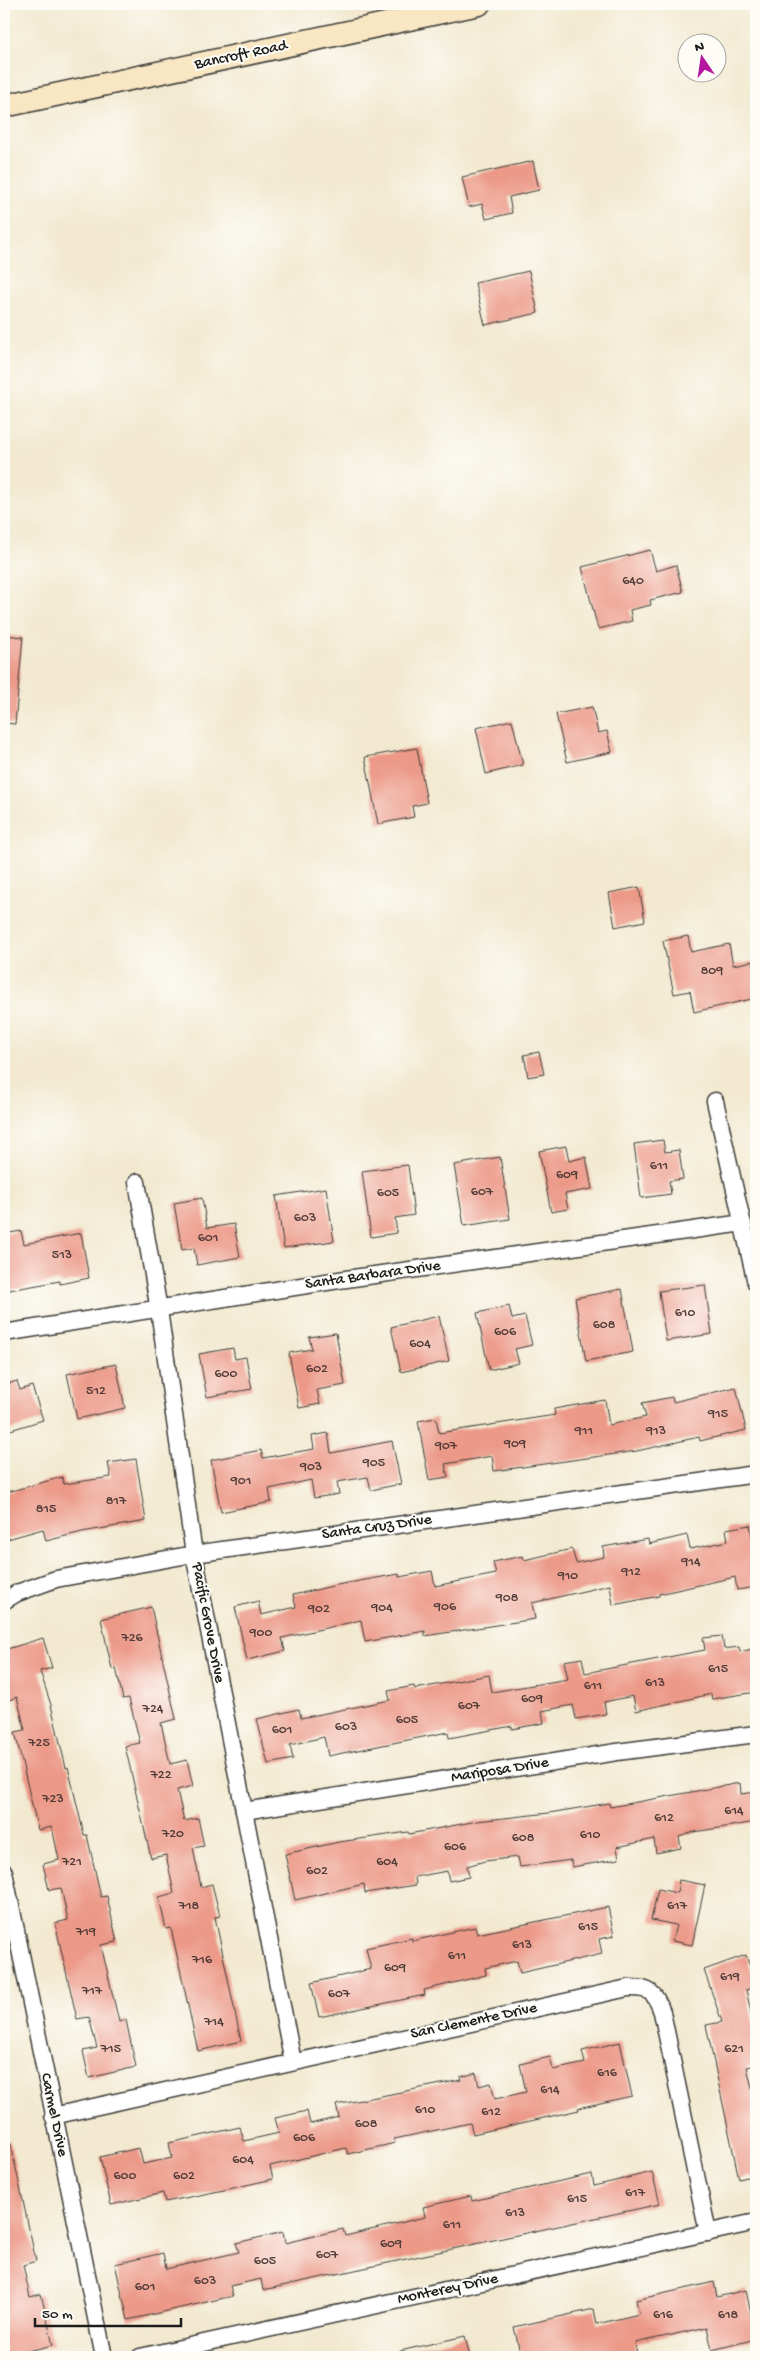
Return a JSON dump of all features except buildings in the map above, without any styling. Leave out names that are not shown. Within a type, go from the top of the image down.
[{"type":"street","name":"Bancroft Road","points":[[4,106],[479,4]]},
{"type":"street","points":[[715,1101],[756,1283]]},
{"type":"street","name":"Pacific Grove Drive","points":[[137,1182],[159,1310],[194,1554],[293,2062]]},
{"type":"street","name":"Santa Barbara Drive","points":[[4,1332],[159,1310],[339,1280],[743,1223]]},
{"type":"street","name":"Santa Cruz Drive","points":[[4,1601],[17,1592],[56,1579],[194,1554],[756,1474]]},
{"type":"street","name":"Mariposa Drive","points":[[244,1811],[616,1752],[756,1734]]},
{"type":"street","name":"Carmel Drive","points":[[4,1872],[104,2357]]},
{"type":"street","name":"San Clemente Drive","points":[[54,2116],[618,1990],[644,1988],[657,1997],[662,2012],[708,2233]]},
{"type":"street","name":"Monterey Drive","points":[[140,2357],[756,2222]]}]
